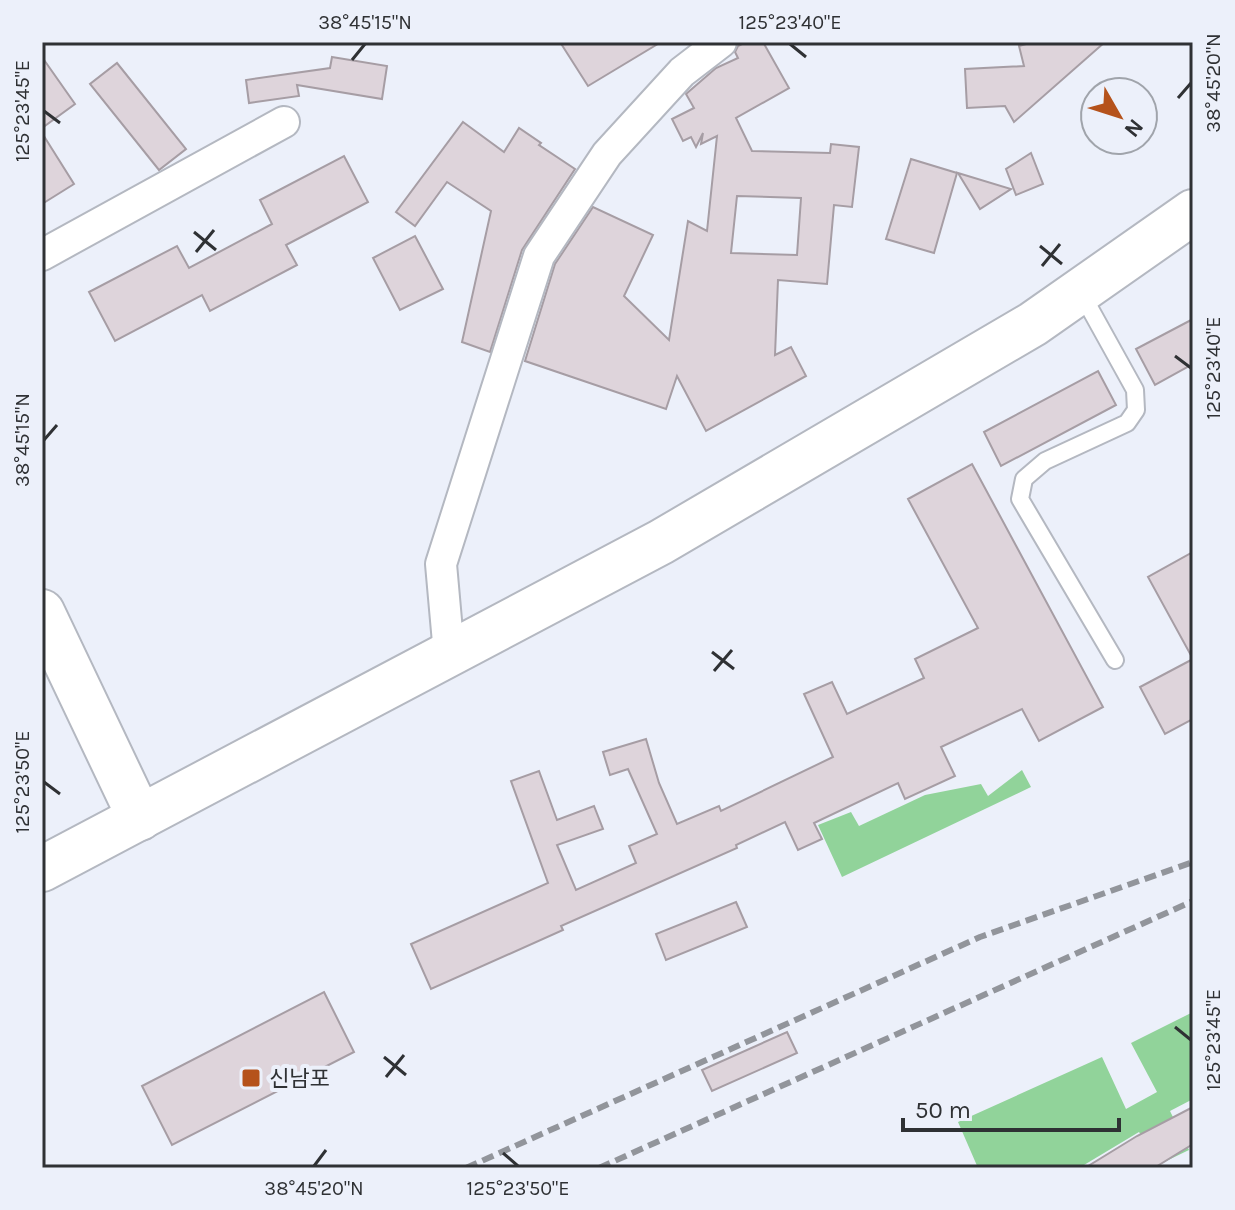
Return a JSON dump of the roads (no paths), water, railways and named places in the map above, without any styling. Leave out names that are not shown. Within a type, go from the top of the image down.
[{"type":"main road","points":[[42,869],[661,542],[1033,324],[1193,212]]},
{"type":"main road","points":[[42,612],[140,818]]},
{"type":"street","points":[[449,654],[441,564],[539,256],[607,154],[682,72],[721,42]]},
{"type":"street","points":[[42,255],[284,122]]},
{"type":"lane","points":[[1086,288],[1089,307],[1135,390],[1136,410],[1127,423],[1045,461],[1024,479],[1020,499],[1115,660]]},
{"type":"railway","points":[[466,1168],[980,937],[1193,862]]},
{"type":"railway","points":[[599,1168],[1193,901]]},
{"type":"place","name":"신남포","points":[[251,1078]]}]
